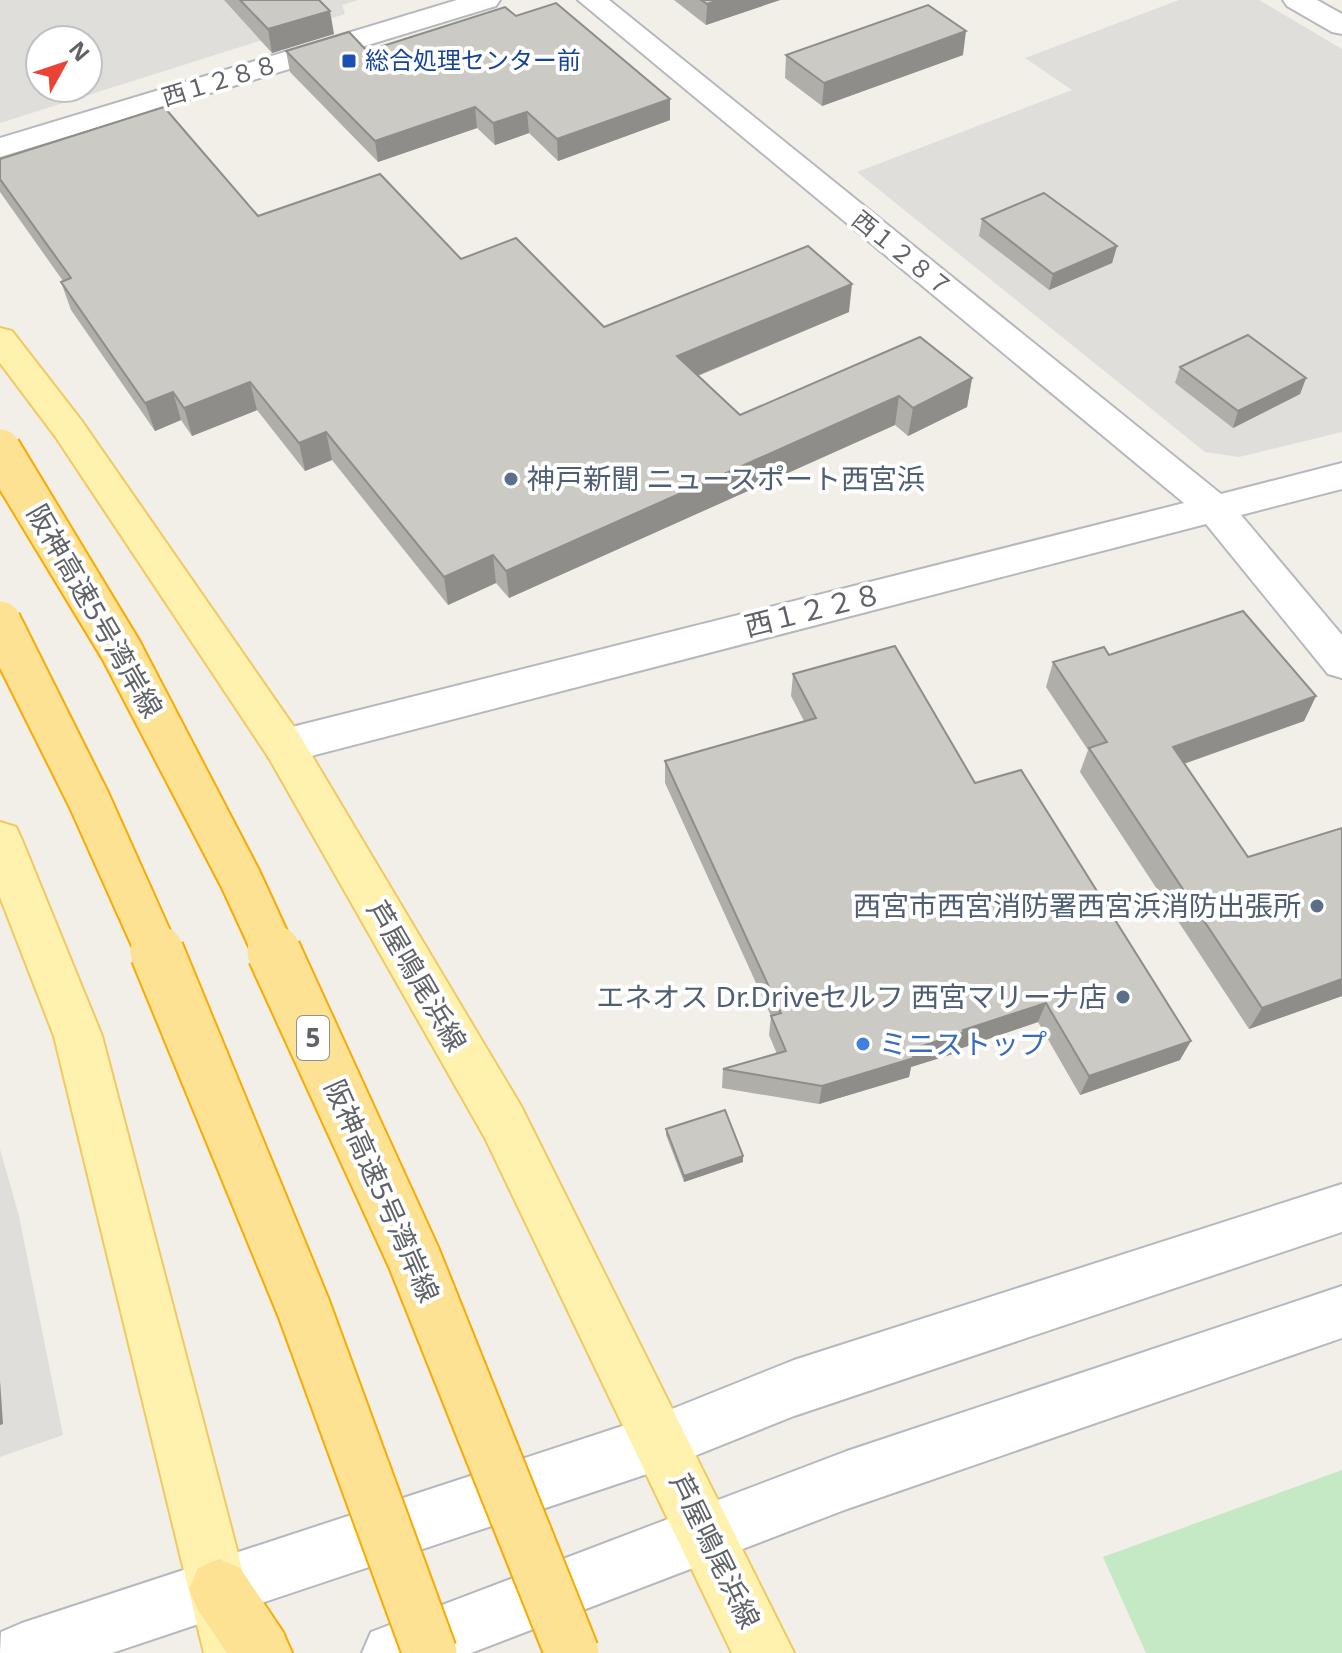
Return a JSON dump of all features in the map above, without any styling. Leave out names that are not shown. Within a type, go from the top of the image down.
[{"type":"highway","name":"阪神高速5号湾岸線","points":[[0,450],[121,650],[241,880],[414,1258],[572,1653]]},
{"type":"highway","points":[[0,622],[33,683],[156,945],[303,1302],[430,1653]]},
{"type":"highway","points":[[219,1589],[262,1653]]},
{"type":"main road","name":"芦屋鳴尾浜線","points":[[0,339],[68,428],[284,746],[503,1122],[764,1653]]},
{"type":"main road","points":[[0,840],[78,1036],[234,1653]]},
{"type":"street","name":"西１２８８","points":[[0,148],[486,0]]},
{"type":"street","name":"西１２８７","points":[[592,0],[1213,507],[1342,663]]},
{"type":"street","points":[[1297,0],[1342,26]]},
{"type":"street","name":"西１２２８","points":[[284,746],[1342,476]]},
{"type":"street","points":[[22,1653],[662,1441],[794,1388],[1342,1208]]},
{"type":"street","points":[[392,1653],[847,1480],[1342,1312]]},
{"type":"shaded area","points":[[0,0],[359,0],[342,5],[345,14],[104,90],[104,24],[24,24],[24,104],[60,104],[0,123]]},
{"type":"shaded area","points":[[1179,0],[1259,0],[1342,49],[1342,432],[1239,457],[1205,452],[857,172],[1072,90],[1025,58]]},
{"type":"shaded area","points":[[0,1149],[19,1216],[63,1435],[0,1457]]},
{"type":"green space","points":[[1342,1470],[1342,1653],[1146,1653],[1103,1557]]},
{"type":"building","points":[[240,0],[319,0],[330,11],[268,29]]},
{"type":"building","points":[[556,3],[670,99],[557,139],[527,112],[493,123],[475,107],[375,141],[286,51],[349,32],[367,51],[505,7],[516,16]]},
{"type":"building","points":[[928,5],[966,31],[824,83],[786,55]]},
{"type":"building","points":[[164,107],[258,216],[380,174],[461,259],[516,238],[604,327],[808,246],[852,284],[677,356],[740,415],[920,337],[972,378],[913,408],[899,396],[506,571],[493,555],[444,577],[326,432],[299,443],[250,382],[184,408],[173,392],[145,403],[61,282],[71,278],[0,179],[0,159]]},
{"type":"building","points":[[1044,193],[1117,246],[1053,274],[982,219]]},
{"type":"building","points":[[1248,335],[1306,378],[1238,411],[1180,367]]},
{"type":"building","points":[[1243,611],[1316,696],[1173,747],[1248,857],[1342,828],[1342,979],[1262,1008],[1089,748],[1107,742],[1053,662],[1104,647],[1109,655]]},
{"type":"building","points":[[895,646],[975,783],[1021,770],[1191,1041],[1089,1076],[1046,1003],[910,1050],[914,1058],[822,1086],[723,1069],[786,1051],[771,1016],[781,1013],[665,761],[816,718],[793,674]]},
{"type":"building","points":[[725,1110],[743,1156],[684,1176],[666,1129]]},
{"type":"place","name":"総合処理センター前","points":[[349,61]]},
{"type":"place","name":"神戸新聞 ニュースポート西宮浜","points":[[511,479]]},
{"type":"place","name":"西宮市西宮消防署西宮浜消防出張所","points":[[1317,906]]},
{"type":"place","name":"エネオス Dr.Driveセルフ 西宮マリーナ店","points":[[1123,997]]},
{"type":"place","name":"ミニストップ","points":[[863,1044]]}]
